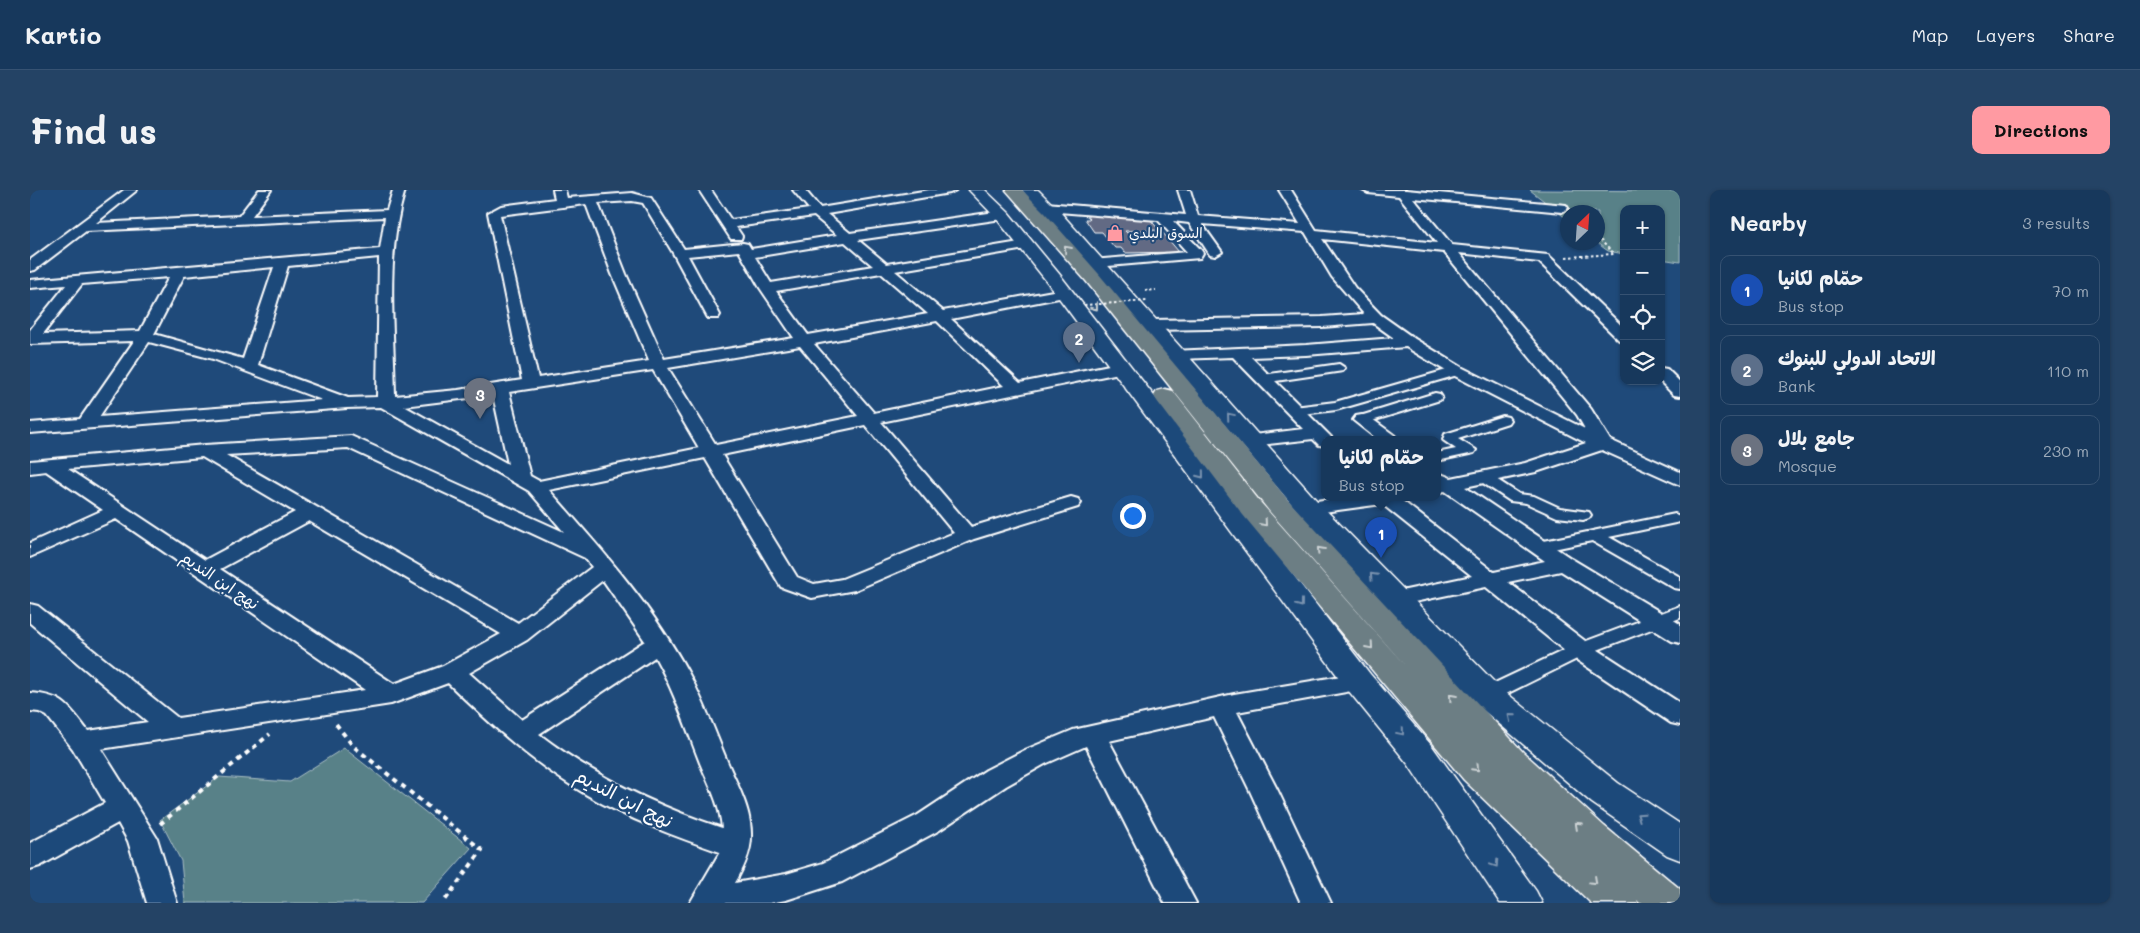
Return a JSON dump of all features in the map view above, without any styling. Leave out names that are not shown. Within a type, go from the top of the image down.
[{"type":"main road","points":[[976,190],[1003,198],[1039,216],[1092,277],[1279,506],[1511,762],[1591,837],[1668,903]]},
{"type":"main road","points":[[1003,198],[1026,245],[1133,364],[1178,443],[1359,682],[1420,755],[1522,903]]},
{"type":"main road","points":[[1003,198],[1022,217],[1133,364],[1252,509],[1477,770],[1618,903]]},
{"type":"main road","points":[[1037,198],[1097,263],[1150,313],[1178,354],[1309,508],[1487,695],[1605,793],[1680,844]]},
{"type":"street","points":[[30,267],[131,190]]},
{"type":"street","points":[[243,219],[264,190]]},
{"type":"street","points":[[386,403],[386,252],[392,213],[399,190]]},
{"type":"street","points":[[705,190],[729,224],[767,288],[803,340],[868,420],[967,535]]},
{"type":"street","points":[[798,190],[817,212],[940,316],[1015,388]]},
{"type":"street","points":[[729,224],[817,212],[950,190]]},
{"type":"street","points":[[1184,190],[1193,219],[1215,252]]},
{"type":"street","points":[[1285,190],[1337,274],[1376,318],[1409,342],[1457,371],[1559,424],[1680,479]]},
{"type":"street","points":[[1368,190],[1560,208]]},
{"type":"street","points":[[1401,192],[1585,413],[1603,444]]},
{"type":"street","points":[[531,384],[494,213],[501,210],[561,196],[591,200],[625,197],[645,199],[660,218],[713,315]]},
{"type":"street","points":[[680,253],[745,250],[848,238],[1003,198]]},
{"type":"street","points":[[1037,198],[1162,217],[1543,258],[1620,333]]},
{"type":"street","points":[[591,200],[619,274],[659,366],[789,582],[800,588],[812,591],[847,585],[967,535],[1070,503]]},
{"type":"street","points":[[82,228],[392,213]]},
{"type":"street","points":[[1097,263],[1195,255],[1196,252],[1162,217]]},
{"type":"street","points":[[767,288],[885,270],[1026,245]]},
{"type":"street","points":[[30,284],[386,252]]},
{"type":"street","points":[[249,366],[282,262]]},
{"type":"street","points":[[85,425],[145,336],[179,272]]},
{"type":"street","points":[[33,342],[78,280]]},
{"type":"street","points":[[30,428],[346,403],[386,403],[659,366],[940,316],[1074,299]]},
{"type":"street","points":[[1150,313],[1322,322],[1376,318]]},
{"type":"street","points":[[33,342],[145,336],[249,366],[346,403]]},
{"type":"street","points":[[1178,354],[1351,348],[1409,342]]},
{"type":"street","points":[[1237,352],[1320,437]]},
{"type":"street","points":[[528,483],[710,452],[1133,364]]},
{"type":"street","points":[[1263,379],[1339,368]]},
{"type":"street","points":[[1294,411],[1336,406],[1457,371]]},
{"type":"street","points":[[1665,377],[1680,391]]},
{"type":"street","points":[[500,388],[528,483]]},
{"type":"street","points":[[1362,420],[1435,398]]},
{"type":"street","points":[[386,403],[528,483],[600,562],[659,643],[677,674],[728,797],[735,822],[736,845],[729,865],[705,902]]},
{"type":"street","points":[[1362,420],[1384,436]]},
{"type":"street","points":[[1441,456],[1469,450],[1450,440],[1450,438],[1503,420]]},
{"type":"street","points":[[1251,440],[1320,437]]},
{"type":"street","points":[[40,466],[205,451],[343,442],[356,444],[600,562]]},
{"type":"street","points":[[1441,483],[1485,478],[1529,468],[1603,444]]},
{"type":"street","points":[[205,451],[519,634]]},
{"type":"street","name":"نهج ابن النديم","points":[[40,466],[118,511],[391,695]]},
{"type":"street","points":[[1485,478],[1514,498],[1528,498],[1556,512],[1583,515]]},
{"type":"street","points":[[1441,484],[1564,564],[1680,635]]},
{"type":"street","points":[[1309,508],[1359,501]]},
{"type":"street","points":[[1392,501],[1580,650],[1680,716]]},
{"type":"street","points":[[30,551],[118,511]]},
{"type":"street","points":[[204,569],[310,512]]},
{"type":"street","points":[[1539,548],[1676,519]]},
{"type":"street","points":[[1595,536],[1680,584]]},
{"type":"street","points":[[82,742],[391,695],[452,672],[519,634],[600,562]]},
{"type":"street","points":[[1395,599],[1564,564]]},
{"type":"street","points":[[30,611],[173,728]]},
{"type":"street","points":[[1487,695],[1580,650],[1680,612]]},
{"type":"street","points":[[522,733],[659,643]]},
{"type":"street","name":"نهج ابن النديم","points":[[452,672],[472,691],[565,768],[617,799],[685,828],[736,845]]},
{"type":"street","points":[[705,902],[786,887],[831,873],[928,823],[996,778],[1054,747],[1093,735],[1221,706],[1359,682]]},
{"type":"street","points":[[30,702],[43,703],[56,709],[82,742],[142,838],[162,903]]},
{"type":"street","points":[[1221,706],[1264,791],[1316,903]]},
{"type":"street","points":[[1093,735],[1181,903]]},
{"type":"street","points":[[30,857],[123,806]]},
{"type":"path","points":[[1543,258],[1614,254],[1605,245]]},
{"type":"path","points":[[1074,299],[1150,313]]},
{"type":"path","points":[[331,718],[352,746],[482,850],[443,903]]},
{"type":"path","points":[[142,838],[273,732]]},
{"type":"green space","points":[[1530,190],[1680,191],[1680,262],[1665,260],[1665,205],[1620,205],[1620,253],[1605,249],[1605,205],[1560,205],[1560,214]]},
{"type":"green space","points":[[344,748],[471,848],[422,903],[185,903],[181,861],[160,820],[219,777],[290,782]]},
{"type":"building","name":"السوق البلدي","points":[[1085,213],[1149,218],[1159,230],[1125,231],[1127,233],[1162,232],[1179,252],[1125,253],[1121,248],[1115,248],[1102,232],[1094,232],[1085,219],[1090,219]]},
{"type":"place","name":"السوق البلدي","points":[[1115,233]]},
{"type":"place","name":"الاتحاد الدولي للبنوك","points":[[1079,363]]},
{"type":"place","name":"جامع بلال","points":[[480,419]]},
{"type":"place","name":"حمّام لكانيا","points":[[1381,558]]}]
